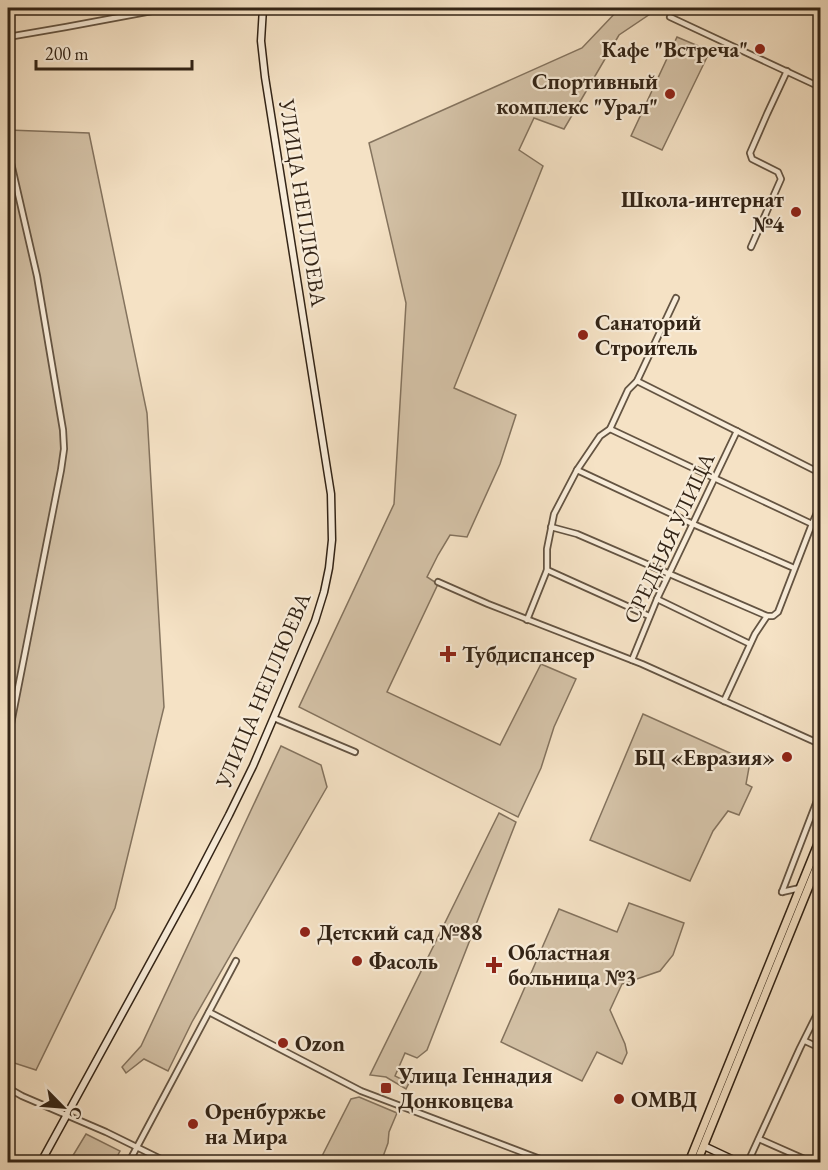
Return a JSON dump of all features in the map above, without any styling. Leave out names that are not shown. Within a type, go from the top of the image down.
[{"type":"main road","name":"УЛИЦА НЕПЛЮЕВА","points":[[41,1162],[230,816],[274,718],[320,606],[329,568],[333,526],[331,494],[264,67],[261,41],[263,8]]},
{"type":"main road","points":[[697,1162],[700,1145],[820,839]]},
{"type":"main road","points":[[689,1162],[700,1145],[820,859]]},
{"type":"main road","points":[[700,1145],[738,1162]]},
{"type":"street","points":[[8,37],[168,8]]},
{"type":"street","points":[[670,17],[820,87]]},
{"type":"street","points":[[751,247],[781,179],[778,172],[752,159],[750,153],[787,71]]},
{"type":"street","points":[[8,150],[37,276],[63,430],[64,449],[62,470],[8,739]]},
{"type":"street","points":[[527,620],[547,570],[547,550],[554,514],[577,470],[600,436],[610,429],[628,390],[637,381],[676,298]]},
{"type":"street","points":[[637,381],[820,473]]},
{"type":"street","points":[[610,429],[812,524]]},
{"type":"street","name":"СРЕДНЯЯ УЛИЦА","points":[[632,660],[657,599],[737,431]]},
{"type":"street","points":[[577,470],[794,568]]},
{"type":"street","points":[[551,527],[577,534],[767,616],[773,616],[777,612],[820,506]]},
{"type":"street","points":[[547,570],[650,616]]},
{"type":"street","points":[[438,582],[527,620],[632,660],[820,744]]},
{"type":"street","points":[[657,599],[750,644]]},
{"type":"street","points":[[724,701],[755,634],[767,616]]},
{"type":"street","points":[[274,718],[356,752]]},
{"type":"street","points":[[800,888],[782,892],[820,793]]},
{"type":"street","points":[[129,1162],[236,961]]},
{"type":"street","points":[[748,1162],[820,1008]]},
{"type":"street","points":[[209,1012],[361,1091],[548,1162]]},
{"type":"street","points":[[804,1041],[820,1048]]},
{"type":"street","points":[[8,1088],[167,1162]]},
{"type":"street","points":[[759,1139],[811,1162]]},
{"type":"street","points":[[816,1162],[820,1152]]},
{"type":"shaded area","points":[[620,8],[659,8],[619,35],[564,129],[534,118],[519,150],[543,166],[454,388],[516,415],[500,464],[467,537],[450,535],[427,577],[438,584],[387,692],[500,745],[541,664],[576,679],[554,727],[541,768],[518,817],[299,707],[394,504],[406,303],[369,143],[582,48]]},
{"type":"shaded area","name":"Спортивный комплекс \"Урал\"","points":[[677,37],[710,51],[662,150],[631,136]]},
{"type":"shaded area","points":[[8,130],[89,133],[147,413],[164,707],[115,908],[36,1070],[8,1061]]},
{"type":"shaded area","points":[[643,714],[750,762],[746,784],[752,787],[739,815],[728,811],[713,831],[690,881],[590,840]]},
{"type":"shaded area","points":[[281,746],[321,765],[327,787],[192,1022],[168,1071],[144,1059],[126,1073],[122,1067],[141,1046]]},
{"type":"shaded area","points":[[499,813],[516,822],[427,1050],[417,1058],[405,1053],[395,1076],[409,1083],[406,1089],[386,1077],[370,1075]]},
{"type":"shaded area","points":[[629,903],[684,923],[673,955],[660,971],[622,984],[610,1010],[627,1053],[622,1064],[597,1052],[582,1081],[501,1042],[559,909],[617,932]]},
{"type":"shaded area","points":[[359,1097],[397,1113],[381,1162],[319,1162],[351,1099]]},
{"type":"shaded area","points":[[86,1134],[120,1151],[114,1162],[69,1162]]},
{"type":"place","name":"Кафе \"Встреча\"","points":[[760,49]]},
{"type":"place","name":"Спортивный комплекс \"Урал\"","points":[[670,94]]},
{"type":"place","name":"Школа-интернат №4","points":[[796,212]]},
{"type":"place","name":"Санаторий Строитель","points":[[583,335]]},
{"type":"place","name":"Тубдиспансер","points":[[448,654]]},
{"type":"place","name":"БЦ «Евразия»","points":[[787,757]]},
{"type":"place","name":"Детский сад №88","points":[[305,932]]},
{"type":"place","name":"Фасоль","points":[[357,961]]},
{"type":"place","name":"Областная больница №3","points":[[494,965]]},
{"type":"place","name":"Ozon","points":[[283,1043]]},
{"type":"place","name":"Улица Геннадия Донковцева","points":[[386,1088]]},
{"type":"place","name":"ОМВД","points":[[619,1099]]},
{"type":"place","name":"Оренбуржье на Мира","points":[[193,1124]]}]
